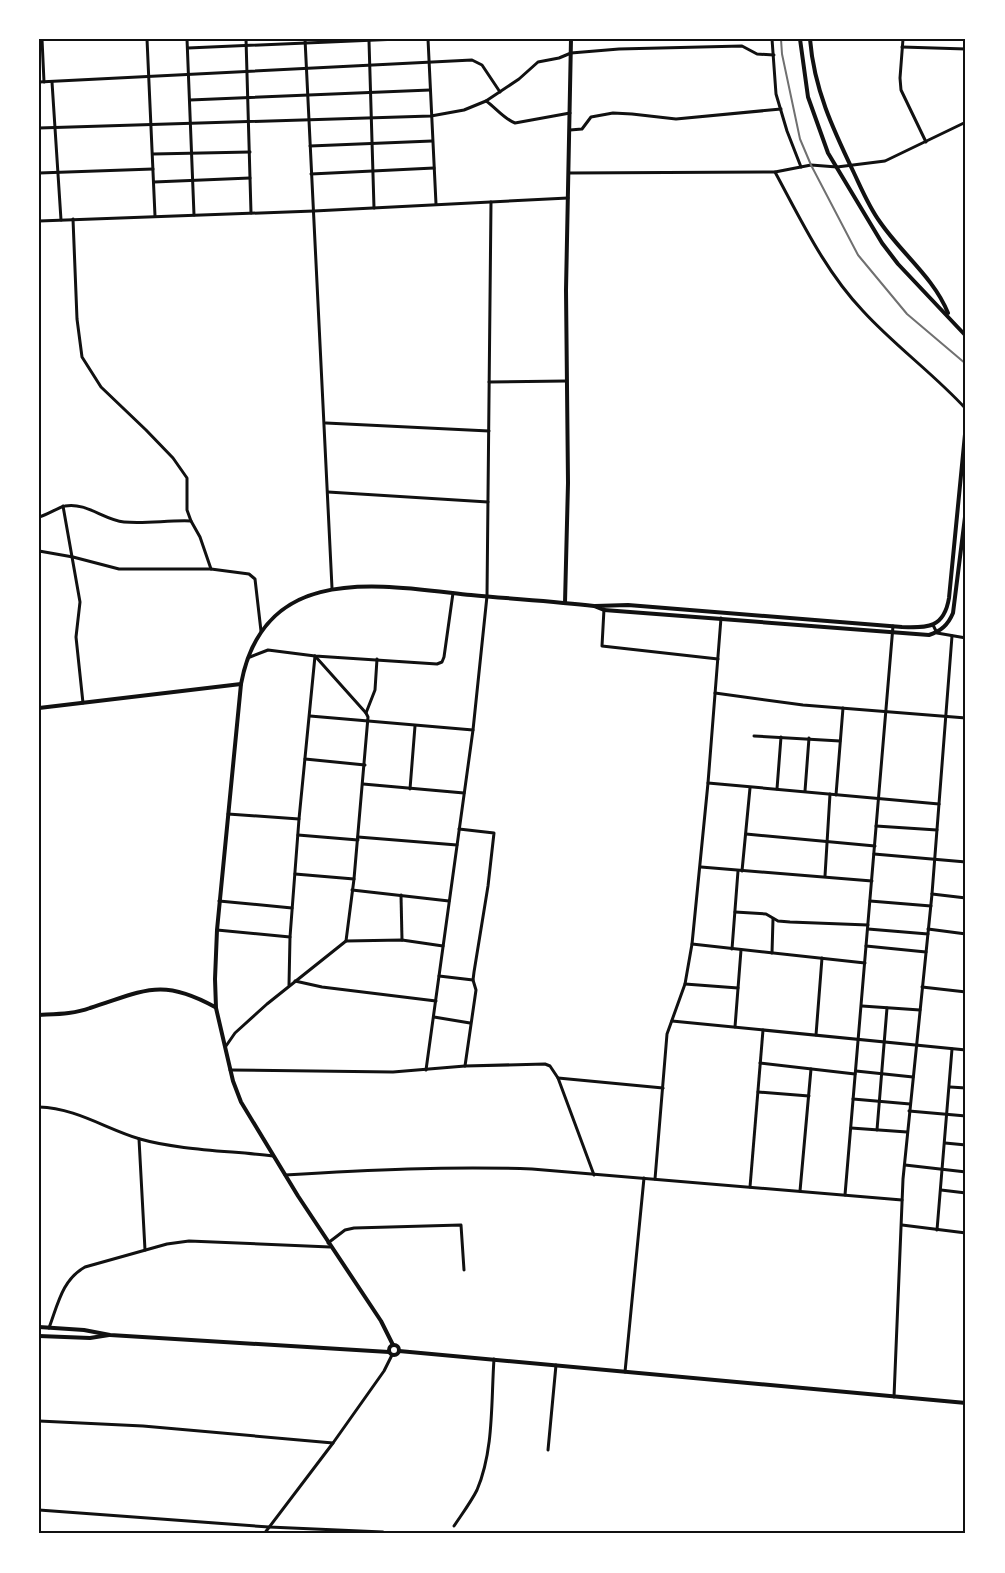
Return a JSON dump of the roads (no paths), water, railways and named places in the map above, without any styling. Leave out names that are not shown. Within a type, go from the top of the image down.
[{"type":"main road","points":[[565,603],[571,39]]},
{"type":"main road","points":[[800,39],[808,97],[828,153],[882,243],[898,264],[966,336]]},
{"type":"main road","points":[[810,39],[820,96],[840,147],[879,221],[941,295],[950,317]]},
{"type":"main road","points":[[594,606],[604,604],[893,627],[919,628],[933,625],[943,616],[948,605],[964,477],[966,424]]},
{"type":"main road","points":[[399,1351],[398,1346],[393,1345],[381,1321],[329,1245],[241,1102],[230,1070],[216,1008],[216,930],[241,684],[248,658],[261,631],[278,614],[296,601],[332,588],[389,587],[594,606],[604,610],[929,635],[945,627],[953,613],[964,553],[966,509]]},
{"type":"main road","points":[[768,616],[768,623]]},
{"type":"main road","points":[[804,625],[805,619]]},
{"type":"main road","points":[[39,708],[241,684]]},
{"type":"main road","points":[[39,1015],[77,1012],[132,993],[165,989],[199,998],[216,1008]]},
{"type":"main road","points":[[39,1327],[84,1330],[110,1335],[397,1354],[399,1351],[966,1403]]},
{"type":"main road","points":[[39,1336],[90,1338],[110,1335]]},
{"type":"main road","points":[[391,1353],[390,1347],[393,1345]]},
{"type":"street","points":[[40,39],[41,82],[478,61],[500,92]]},
{"type":"street","points":[[147,39],[155,216]]},
{"type":"street","points":[[187,39],[194,215]]},
{"type":"street","points":[[246,39],[251,213]]},
{"type":"street","points":[[188,48],[305,41],[399,39]]},
{"type":"street","points":[[428,39],[436,204]]},
{"type":"street","points":[[772,39],[775,89],[787,131],[801,167]]},
{"type":"street","points":[[903,39],[901,90],[926,141]]},
{"type":"street","points":[[369,40],[374,208]]},
{"type":"street","points":[[305,41],[332,588]]},
{"type":"street","points":[[39,128],[431,116],[464,110],[486,101],[538,62],[571,53],[619,49],[742,46],[764,56],[774,55]]},
{"type":"street","points":[[902,47],[966,50]]},
{"type":"street","points":[[52,82],[61,220]]},
{"type":"street","points":[[190,100],[430,90]]},
{"type":"street","points":[[486,101],[514,123],[570,113]]},
{"type":"street","points":[[570,130],[582,129],[591,117],[613,114],[676,119],[781,109]]},
{"type":"street","points":[[569,172],[775,172],[825,165],[850,166],[885,161],[966,122]]},
{"type":"street","points":[[310,146],[432,141]]},
{"type":"street","points":[[152,154],[250,152]]},
{"type":"street","points":[[311,174],[434,168]]},
{"type":"street","points":[[39,173],[153,169]]},
{"type":"street","points":[[775,172],[820,254],[847,292],[877,326],[966,409]]},
{"type":"street","points":[[154,182],[250,178]]},
{"type":"street","points":[[39,221],[314,211],[568,198]]},
{"type":"street","points":[[426,1070],[464,793],[487,596],[491,202]]},
{"type":"street","points":[[73,219],[81,357],[101,387],[173,458],[187,478],[186,505],[212,569]]},
{"type":"street","points":[[489,381],[566,381]]},
{"type":"street","points":[[325,423],[489,431]]},
{"type":"street","points":[[327,492],[488,502]]},
{"type":"street","points":[[39,518],[63,506],[82,507],[125,522],[191,521]]},
{"type":"street","points":[[63,506],[80,602],[76,637],[83,703]]},
{"type":"street","points":[[39,551],[119,569],[212,569],[253,576],[261,631]]},
{"type":"street","points":[[248,658],[268,650],[315,656],[437,664],[442,662],[453,593]]},
{"type":"street","points":[[604,604],[602,646],[718,659]]},
{"type":"street","points":[[655,1179],[667,1035],[685,984],[692,944],[701,867],[721,618]]},
{"type":"street","points":[[933,625],[937,633],[966,638]]},
{"type":"street","points":[[845,1195],[893,627]]},
{"type":"street","points":[[894,1396],[907,1132],[931,906],[952,636]]},
{"type":"street","points":[[315,656],[366,713],[369,721],[346,941]]},
{"type":"street","points":[[289,986],[290,937],[299,819],[315,656]]},
{"type":"street","points":[[366,713],[375,690],[378,659]]},
{"type":"street","points":[[716,693],[774,702],[966,718]]},
{"type":"street","points":[[836,795],[843,708]]},
{"type":"street","points":[[309,716],[472,730]]},
{"type":"street","points":[[410,789],[415,726]]},
{"type":"street","points":[[754,736],[840,741]]},
{"type":"street","points":[[777,790],[781,737]]},
{"type":"street","points":[[805,791],[809,738]]},
{"type":"street","points":[[305,759],[365,765]]},
{"type":"street","points":[[708,783],[939,804]]},
{"type":"street","points":[[363,784],[464,793]]},
{"type":"street","points":[[732,949],[750,788]]},
{"type":"street","points":[[824,877],[830,794]]},
{"type":"street","points":[[228,814],[299,819]]},
{"type":"street","points":[[876,826],[937,830]]},
{"type":"street","points":[[459,829],[494,833],[473,981],[476,990],[465,1066]]},
{"type":"street","points":[[746,834],[875,846]]},
{"type":"street","points":[[298,835],[457,845]]},
{"type":"street","points":[[874,854],[966,862]]},
{"type":"street","points":[[701,867],[872,880]]},
{"type":"street","points":[[295,874],[354,879]]},
{"type":"street","points":[[352,890],[449,902]]},
{"type":"street","points":[[932,894],[966,898]]},
{"type":"street","points":[[401,895],[402,940]]},
{"type":"street","points":[[219,901],[292,908]]},
{"type":"street","points":[[870,902],[931,906]]},
{"type":"street","points":[[735,912],[766,914],[773,919],[790,922],[868,924]]},
{"type":"street","points":[[772,953],[773,919]]},
{"type":"street","points":[[928,929],[966,934]]},
{"type":"street","points":[[216,930],[290,937]]},
{"type":"street","points":[[868,930],[928,934]]},
{"type":"street","points":[[226,1047],[235,1033],[346,941],[402,940],[443,946]]},
{"type":"street","points":[[692,944],[865,963]]},
{"type":"street","points":[[866,946],[926,952]]},
{"type":"street","points":[[735,1027],[741,950]]},
{"type":"street","points":[[816,1035],[822,958]]},
{"type":"street","points":[[439,976],[473,981]]},
{"type":"street","points":[[295,981],[322,987],[436,1001]]},
{"type":"street","points":[[685,984],[738,988]]},
{"type":"street","points":[[922,987],[966,992]]},
{"type":"street","points":[[861,1006],[920,1010]]},
{"type":"street","points":[[877,1130],[887,1008]]},
{"type":"street","points":[[434,1017],[471,1023]]},
{"type":"street","points":[[671,1021],[966,1050]]},
{"type":"street","points":[[750,1187],[763,1030]]},
{"type":"street","points":[[937,1230],[952,1049]]},
{"type":"street","points":[[230,1070],[384,1072],[465,1066],[545,1064],[550,1066],[558,1078],[594,1175]]},
{"type":"street","points":[[760,1064],[913,1077]]},
{"type":"street","points":[[800,1191],[811,1069]]},
{"type":"street","points":[[558,1078],[663,1088]]},
{"type":"street","points":[[949,1087],[966,1088]]},
{"type":"street","points":[[758,1092],[809,1096]]},
{"type":"street","points":[[853,1099],[910,1104]]},
{"type":"street","points":[[39,1107],[85,1116],[140,1138],[168,1144],[273,1156]]},
{"type":"street","points":[[909,1111],[966,1116]]},
{"type":"street","points":[[851,1128],[907,1132]]},
{"type":"street","points":[[140,1138],[145,1250]]},
{"type":"street","points":[[945,1143],[966,1145]]},
{"type":"street","points":[[905,1164],[966,1172]]},
{"type":"street","points":[[285,1174],[404,1168],[531,1169],[902,1200]]},
{"type":"street","points":[[625,1372],[644,1178]]},
{"type":"street","points":[[940,1190],[966,1193]]},
{"type":"street","points":[[49,1328],[66,1283],[75,1272],[85,1267],[167,1244],[189,1241],[329,1245],[345,1230],[354,1228],[461,1225],[464,1270]]},
{"type":"street","points":[[902,1225],[966,1233]]},
{"type":"street","points":[[264,1534],[377,1381],[391,1353]]},
{"type":"street","points":[[454,1526],[476,1492],[484,1471],[494,1359]]},
{"type":"street","points":[[548,1450],[556,1365]]},
{"type":"street","points":[[39,1421],[143,1426],[333,1443]]},
{"type":"street","points":[[39,1510],[269,1527],[383,1532]]},
{"type":"railway","points":[[781,39],[782,54],[800,139],[858,255],[907,314],[966,364]]}]
